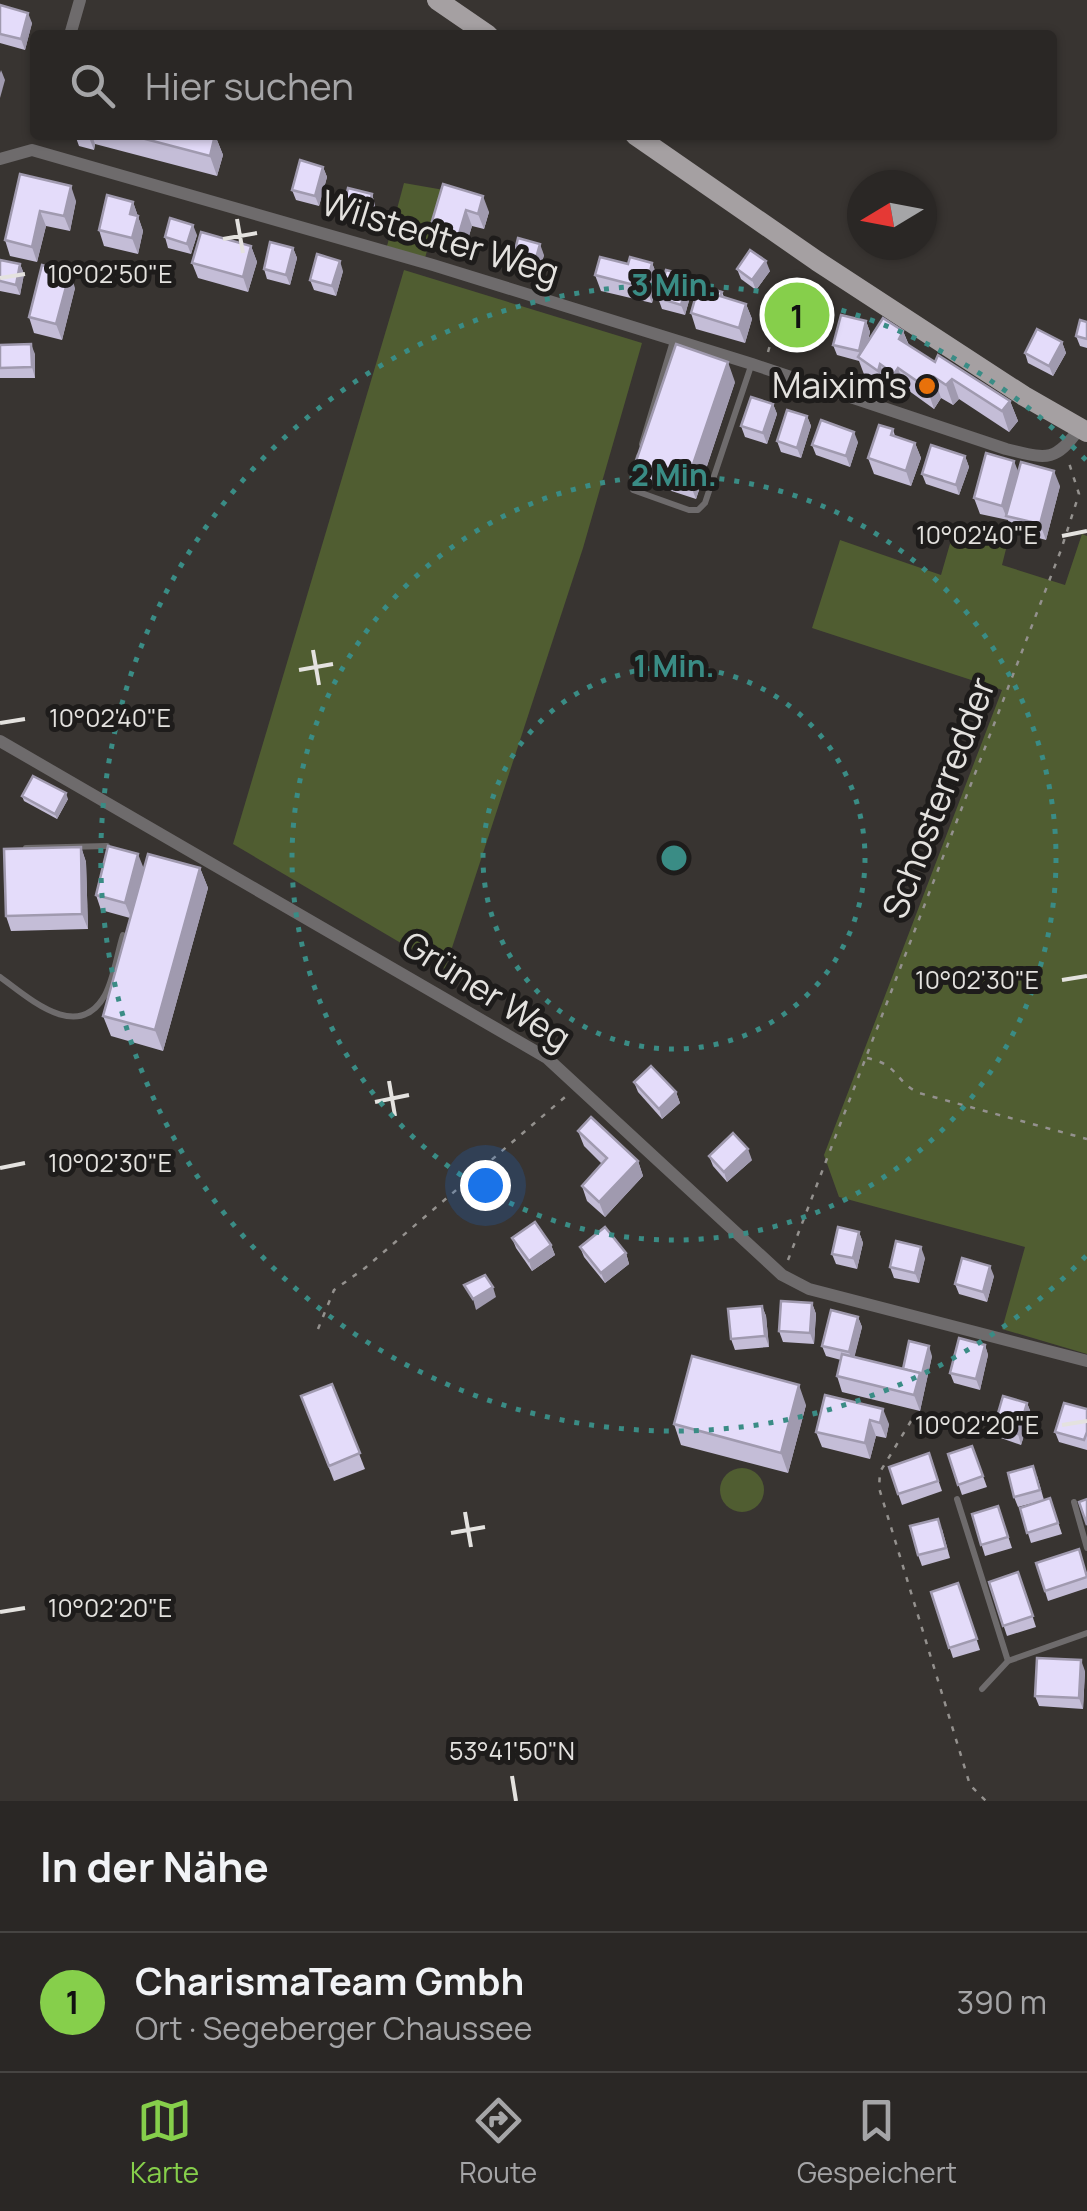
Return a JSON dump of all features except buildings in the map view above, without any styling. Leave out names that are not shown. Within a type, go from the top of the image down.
[{"type":"main road","points":[[437,0],[481,30]]},
{"type":"main road","points":[[642,140],[817,261],[1083,430]]},
{"type":"street","points":[[71,30],[80,0]]},
{"type":"street","points":[[0,159],[32,150],[37,140]]},
{"type":"street","name":"Wilstedter Weg","points":[[32,150],[433,265],[758,366],[1006,449],[1042,457],[1064,450]]},
{"type":"street","points":[[1064,450],[1083,430]]},
{"type":"street","name":"Grüner Weg","points":[[0,740],[547,1058],[782,1276],[809,1288],[1087,1362]]},
{"type":"lane","points":[[673,340],[632,480],[633,490],[689,510],[698,510],[705,504],[758,366]]},
{"type":"lane","points":[[18,848],[107,846]]},
{"type":"lane","points":[[0,977],[50,1012],[71,1018],[91,1010],[105,996],[123,936]]},
{"type":"lane","points":[[957,1499],[1008,1661]]},
{"type":"lane","points":[[1074,1502],[1087,1548]]},
{"type":"lane","points":[[982,1689],[1008,1661],[1087,1633]]},
{"type":"path","points":[[758,366],[783,313]]},
{"type":"path","name":"Schosterredder","points":[[782,1276],[1061,550],[1079,494],[1064,450]]},
{"type":"path","points":[[865,1058],[889,1065],[909,1089],[919,1094],[1087,1139]]},
{"type":"path","points":[[318,1329],[334,1290],[366,1268],[578,1086]]},
{"type":"path","points":[[911,1420],[880,1472],[879,1488],[970,1785],[986,1801]]},
{"type":"green space","points":[[404,183],[444,190],[425,258],[387,246]]},
{"type":"green space","points":[[404,270],[642,343],[583,548],[445,969],[233,844]]},
{"type":"green space","points":[[956,523],[1008,541],[1002,565],[1065,585],[1082,534],[1087,536],[1087,1354],[1002,1329],[1025,1247],[839,1197],[824,1155],[1002,690],[812,628],[840,540],[941,575]]},
{"type":"green space","points":[[742,1468],[757,1475],[764,1490],[757,1505],[742,1512],[727,1505],[720,1490],[727,1475]]},
{"type":"place","name":"CharismaTeam Gmbh","points":[[797,315]]},
{"type":"place","name":"Maixim's","points":[[927,386]]}]
